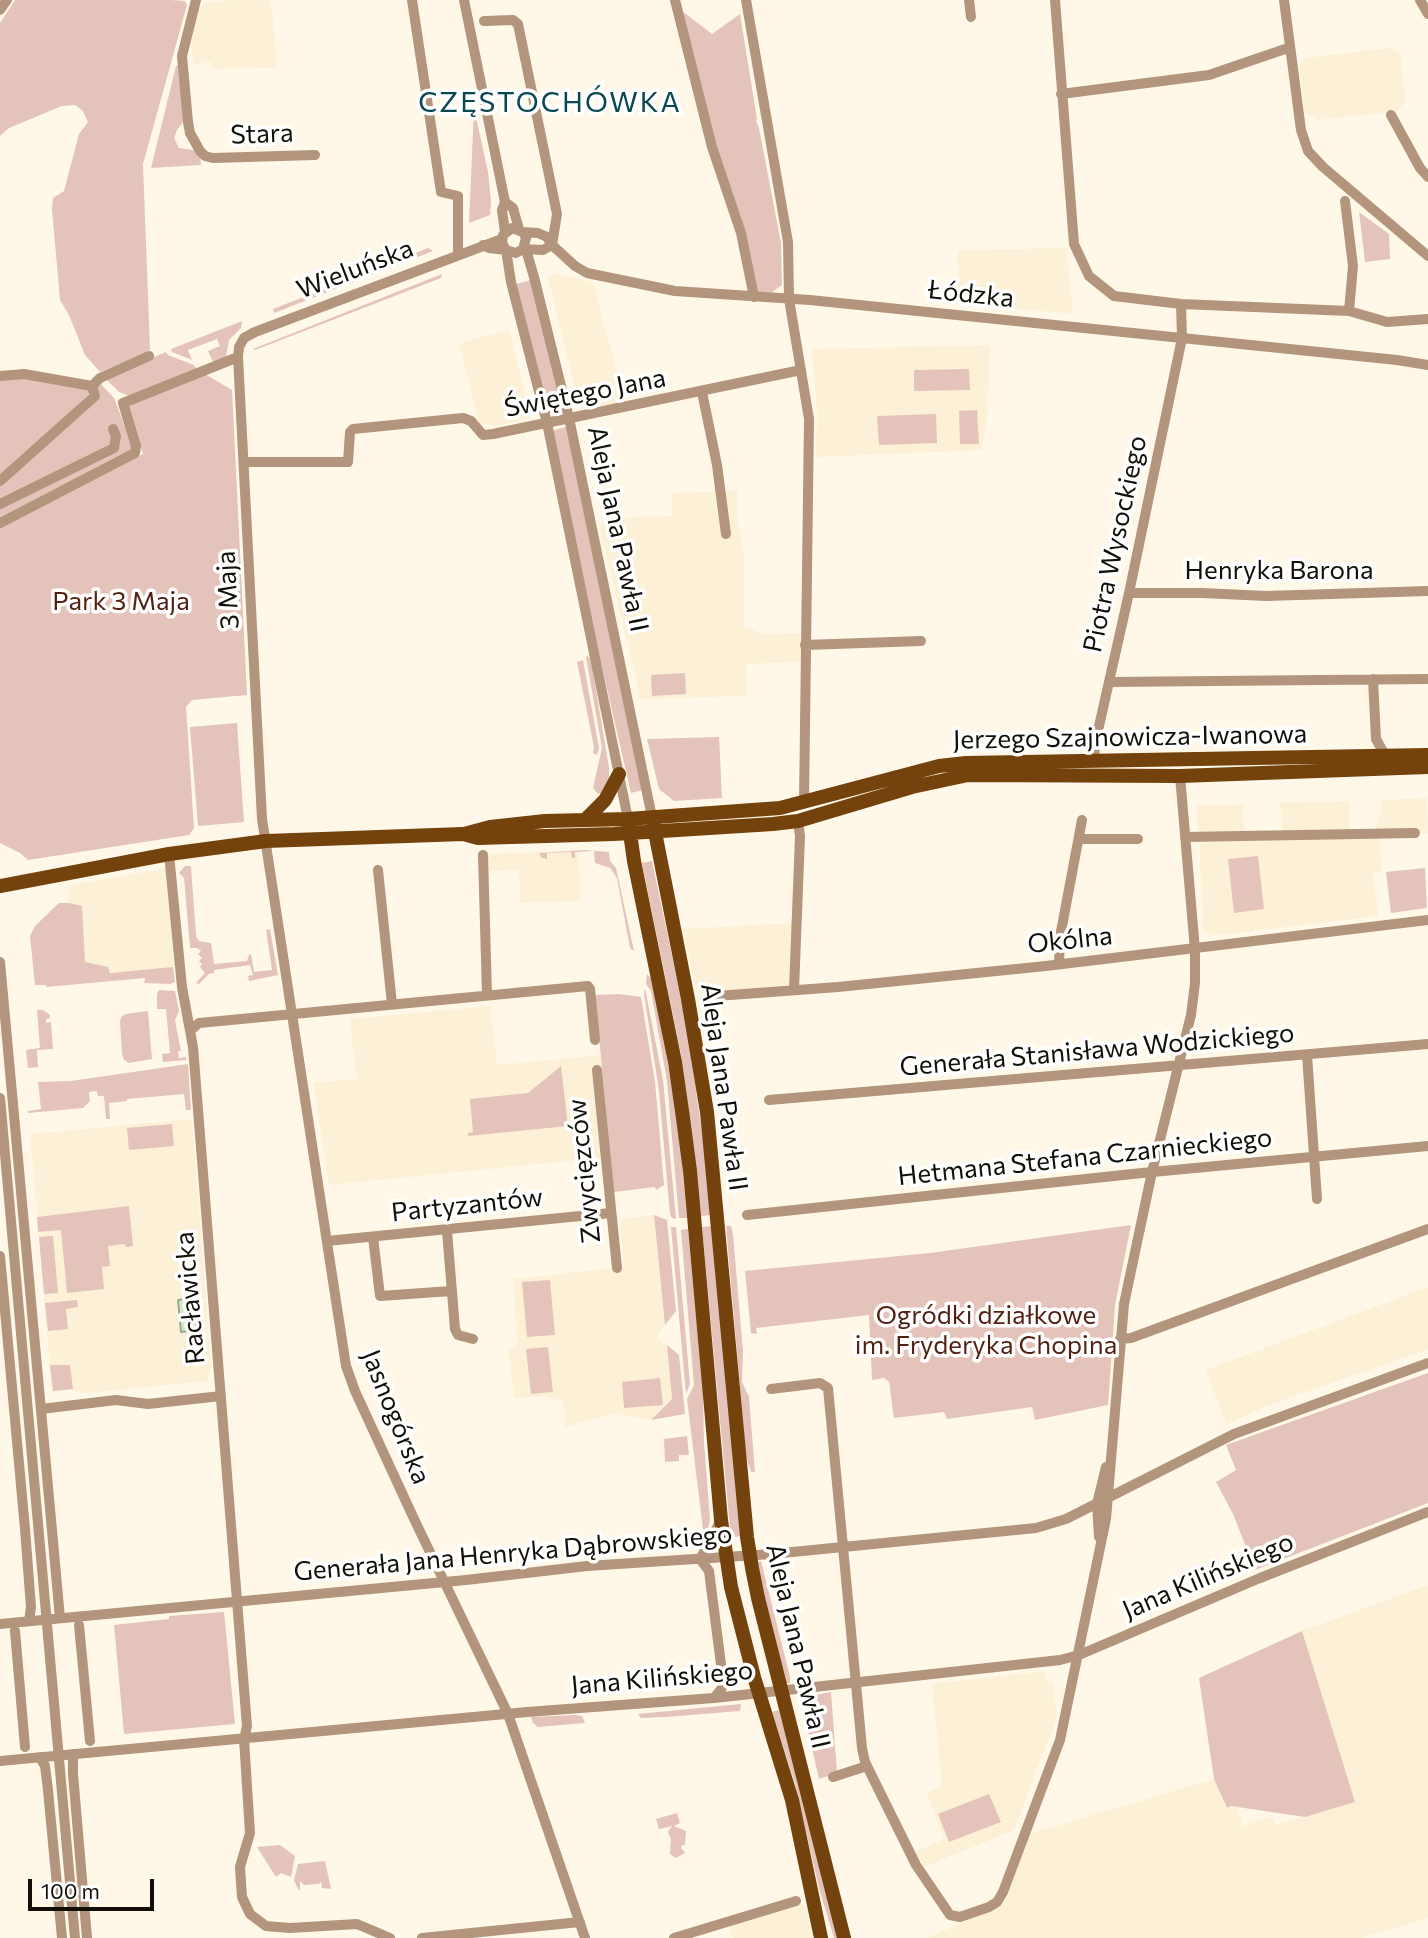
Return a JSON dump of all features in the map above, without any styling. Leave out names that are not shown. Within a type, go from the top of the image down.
[{"type":"main road","name":"Jerzego Szajnowicza-Iwanowa","points":[[629,826],[652,817],[741,812],[804,803],[939,766],[999,761],[1428,755]]},
{"type":"main road","name":"Jerzego Szajnowicza-Iwanowa","points":[[629,826],[655,832],[798,821],[912,787],[968,775],[1180,776],[1428,767]]},
{"type":"main road","points":[[586,819],[603,803],[619,774]]},
{"type":"main road","name":"Aleja Jana Pawła II","points":[[652,817],[707,1112],[750,1555],[758,1598],[844,1938]]},
{"type":"main road","points":[[0,886],[169,854],[266,841],[463,834],[490,827],[586,819],[629,826]]},
{"type":"main road","name":"Aleja Jana Pawła II","points":[[629,826],[675,1062],[683,1118],[726,1557],[737,1614],[785,1771],[821,1938]]},
{"type":"main road","points":[[463,834],[478,838],[629,826]]},
{"type":"main road","points":[[808,1872],[830,1938]]},
{"type":"street","points":[[0,10],[8,0]]},
{"type":"street","name":"Stara","points":[[196,0],[184,47],[184,85],[190,133],[200,151],[210,158],[315,155]]},
{"type":"street","points":[[412,0],[441,192],[458,196],[458,254]]},
{"type":"street","name":"Aleja Jana Pawła II","points":[[464,0],[505,202],[502,210],[504,240],[511,282],[547,423],[629,826]]},
{"type":"street","points":[[675,0],[712,147],[741,233],[754,297]]},
{"type":"street","points":[[747,0],[788,242],[789,299],[809,419],[804,803]]},
{"type":"street","points":[[969,0],[971,17]]},
{"type":"street","points":[[1055,0],[1074,244],[1089,276],[1114,296],[1181,304],[1349,311],[1387,322],[1428,319]]},
{"type":"street","points":[[1284,0],[1301,126],[1308,151],[1323,167],[1428,256]]},
{"type":"street","points":[[1420,0],[1428,14]]},
{"type":"street","points":[[484,21],[513,20],[518,24],[557,214],[552,245],[543,250],[523,249],[513,253],[504,240],[512,228],[521,230],[526,238],[523,249]]},
{"type":"street","points":[[1061,94],[1209,75],[1285,49]]},
{"type":"street","points":[[1391,115],[1420,169],[1428,177]]},
{"type":"street","points":[[1345,201],[1353,266],[1349,311]]},
{"type":"street","name":"Aleja Jana Pawła II","points":[[505,202],[513,208],[521,230]]},
{"type":"street","name":"Łódzka","points":[[521,230],[547,237],[552,245],[587,273],[675,291],[789,299],[1428,365]]},
{"type":"street","name":"Wieluńska","points":[[244,338],[458,254],[504,240]]},
{"type":"street","name":"Aleja Jana Pawła II","points":[[523,249],[527,253],[534,276],[569,418],[652,817]]},
{"type":"street","name":"Piotra Wysockiego","points":[[1094,760],[1095,744],[1182,338],[1181,304]]},
{"type":"street","name":"3 Maja","points":[[244,338],[238,357],[262,818],[266,841]]},
{"type":"street","points":[[92,386],[100,378],[149,356]]},
{"type":"street","points":[[0,523],[135,453],[123,403],[238,357]]},
{"type":"street","name":"Łódzka","points":[[1397,360],[1428,359]]},
{"type":"street","name":"Świętego Jana","points":[[244,462],[348,462],[349,432],[353,429],[463,418],[471,421],[483,435],[494,435],[802,370]]},
{"type":"street","points":[[0,376],[24,374],[92,386]]},
{"type":"street","points":[[0,481],[95,396],[92,386]]},
{"type":"street","points":[[702,392],[717,465],[726,534]]},
{"type":"street","points":[[0,504],[114,448],[116,436],[113,429]]},
{"type":"street","name":"Henryka Barona","points":[[1129,593],[1266,596],[1428,591]]},
{"type":"street","points":[[805,645],[921,641]]},
{"type":"street","points":[[1373,679],[1376,739],[1385,755]]},
{"type":"street","points":[[1109,682],[1428,679]]},
{"type":"street","points":[[1363,756],[1376,739]]},
{"type":"street","points":[[771,1389],[820,1383],[828,1388],[862,1748],[867,1766],[916,1865],[950,1915],[965,1916],[989,1907],[997,1902],[1003,1892],[1060,1740],[1110,1497],[1110,1454],[1124,1304],[1152,1172],[1191,1016],[1195,983],[1195,950],[1180,776]]},
{"type":"street","points":[[1059,964],[1059,937],[1082,820]]},
{"type":"street","points":[[794,990],[800,836],[798,821]]},
{"type":"street","points":[[1185,837],[1415,833]]},
{"type":"street","points":[[1079,839],[1138,839]]},
{"type":"street","name":"Jasnogórska","points":[[266,841],[349,1378],[508,1714],[585,1938]]},
{"type":"street","name":"Racławicka","points":[[169,854],[182,988],[191,1030],[237,1587],[247,1726],[244,1739],[250,1833],[240,1867],[245,1906],[256,1920],[275,1928],[358,1924],[390,1938]]},
{"type":"street","points":[[483,855],[487,995]]},
{"type":"street","points":[[378,870],[392,1004]]},
{"type":"street","name":"Okólna","points":[[717,996],[1195,950],[1428,920]]},
{"type":"street","points":[[0,962],[6,1038],[10,1055],[5,1078],[38,1379],[60,1618]]},
{"type":"street","points":[[191,1030],[199,1023],[588,986],[595,1040]]},
{"type":"street","name":"Generała Stanisława Wodzickiego","points":[[769,1100],[1428,1044]]},
{"type":"street","points":[[1307,1055],[1317,1199]]},
{"type":"street","name":"Zwycięzców","points":[[597,1070],[617,1268]]},
{"type":"street","points":[[0,1098],[19,1381],[13,1395],[26,1529],[31,1606],[29,1621]]},
{"type":"street","name":"Hetmana Stefana Czarnieckiego","points":[[747,1215],[1428,1146]]},
{"type":"street","name":"Partyzantów","points":[[327,1241],[611,1213]]},
{"type":"street","points":[[1120,1339],[1130,1338],[1428,1229]]},
{"type":"street","points":[[447,1231],[456,1334],[472,1339]]},
{"type":"street","points":[[373,1237],[380,1296],[451,1291]]},
{"type":"street","points":[[0,1256],[19,1381],[45,1617],[75,1938]]},
{"type":"street","name":"Generała Jana Henryka Dąbrowskiego","points":[[0,1624],[45,1617],[60,1618],[445,1582],[587,1566],[750,1555],[1036,1528],[1066,1519],[1234,1434],[1428,1363]]},
{"type":"street","points":[[19,1381],[38,1379]]},
{"type":"street","points":[[0,1396],[13,1395]]},
{"type":"street","points":[[41,1409],[116,1400],[148,1404],[220,1396]]},
{"type":"street","points":[[1100,1552],[1097,1504],[1110,1454]]},
{"type":"street","name":"Jana Kilińskiego","points":[[0,1761],[508,1714],[714,1698],[1060,1660],[1079,1655],[1260,1578],[1428,1512]]},
{"type":"street","points":[[714,1698],[722,1688],[723,1680],[709,1571],[700,1559],[721,1520]]},
{"type":"street","points":[[79,1625],[90,1741]]},
{"type":"street","points":[[15,1631],[25,1746]]},
{"type":"street","points":[[73,1754],[87,1938]]},
{"type":"street","points":[[40,1757],[45,1766],[48,1790],[62,1938]]},
{"type":"street","points":[[833,1777],[867,1766]]},
{"type":"street","points":[[674,1938],[796,1901]]},
{"type":"street","points":[[422,1938],[580,1922]]},
{"type":"shaded area","points":[[269,0],[273,14],[277,68],[212,69],[211,62],[193,65],[191,37],[196,15],[204,3]]},
{"type":"shaded area","points":[[1391,48],[1400,53],[1406,101],[1397,111],[1317,120],[1305,113],[1299,67],[1305,58]]},
{"type":"shaded area","points":[[1067,248],[1073,314],[955,303],[959,288],[957,250]]},
{"type":"shaded area","points":[[553,273],[593,282],[625,402],[581,409],[579,406],[548,278]]},
{"type":"shaded area","points":[[509,329],[531,418],[496,426],[479,423],[459,344]]},
{"type":"shaded area","points":[[990,345],[988,409],[982,450],[816,457],[817,415],[812,349]]},
{"type":"shaded area","points":[[737,491],[738,523],[744,554],[744,627],[765,634],[802,633],[802,662],[746,664],[747,696],[641,699],[599,524],[631,517],[672,516],[672,493]]},
{"type":"shaded area","points":[[1427,798],[1428,833],[1375,832],[1382,800]]},
{"type":"shaded area","points":[[1349,801],[1350,831],[1283,832],[1280,803]]},
{"type":"shaded area","points":[[1197,805],[1243,805],[1244,833],[1198,833]]},
{"type":"shaded area","points":[[1380,835],[1381,872],[1373,873],[1378,916],[1212,936],[1203,930],[1199,839]]},
{"type":"shaded area","points":[[579,851],[580,901],[520,903],[519,870],[488,871],[487,854]]},
{"type":"shaded area","points":[[166,868],[183,966],[138,972],[81,973],[67,886]]},
{"type":"shaded area","points":[[793,923],[789,985],[701,994],[695,985],[683,929]]},
{"type":"shaded area","points":[[491,1006],[497,1065],[601,1055],[610,1157],[329,1185],[313,1083],[356,1079],[350,1019]]},
{"type":"shaded area","points":[[192,1119],[211,1367],[207,1381],[84,1393],[73,1390],[52,1392],[30,1134]]},
{"type":"shaded area","points":[[654,1215],[665,1325],[658,1333],[658,1339],[667,1345],[672,1399],[651,1420],[612,1414],[565,1427],[563,1401],[542,1396],[514,1398],[508,1348],[517,1347],[513,1279],[624,1267],[620,1219]]},
{"type":"shaded area","points":[[1428,1287],[1428,1349],[1264,1407],[1226,1425],[1206,1370]]},
{"type":"shaded area","points":[[194,1298],[197,1330],[181,1332],[178,1300]]},
{"type":"shaded area","points":[[1428,1585],[1428,1918],[1362,1938],[927,1938],[986,1912],[1007,1897],[1029,1834],[1214,1779],[1226,1808],[1237,1807],[1243,1826],[1272,1817],[1275,1825],[1355,1802],[1302,1631]]},
{"type":"shaded area","points":[[1044,1671],[1046,1682],[1053,1681],[1057,1718],[1014,1830],[924,1867],[916,1852],[944,1839],[927,1793],[942,1786],[932,1684]]},
{"type":"shaded area","points":[[801,1904],[807,1908],[812,1938],[733,1938],[729,1925]]},
{"type":"green space","points":[[15,0],[171,0],[185,1],[187,5],[143,164],[150,349],[100,372],[85,355],[60,300],[52,209],[53,198],[64,191],[79,134],[88,122],[83,111],[75,105],[62,106],[9,128],[0,136],[0,23]]},
{"type":"green space","points":[[682,11],[712,34],[740,14],[756,121],[781,243],[782,285],[772,292],[756,292],[715,146]]},
{"type":"green space","points":[[179,65],[184,121],[174,138],[179,148],[193,150],[200,156],[201,165],[151,168],[176,66]]},
{"type":"green space","points":[[474,108],[488,172],[491,202],[490,215],[469,223]]},
{"type":"green space","points":[[1359,212],[1389,234],[1390,259],[1365,262]]},
{"type":"green space","points":[[428,248],[433,251],[274,313],[273,309]]},
{"type":"green space","points":[[442,274],[441,278],[253,349]]},
{"type":"green space","points":[[531,280],[562,412],[554,415],[549,413],[516,284]]},
{"type":"green space","points":[[242,321],[241,328],[229,340],[226,357],[213,362],[208,351],[220,346],[217,339],[188,350],[192,360],[172,352],[171,349]]},
{"type":"green space","points":[[166,352],[194,365],[196,369],[129,396],[119,392],[105,378]]},
{"type":"green space","points":[[969,369],[970,390],[914,391],[914,370]]},
{"type":"green space","name":"Park 3 Maja","points":[[205,374],[232,390],[247,695],[192,700],[186,707],[194,828],[189,835],[28,860],[0,843],[0,526],[143,454],[127,410],[129,405]]},
{"type":"green space","points":[[25,378],[88,388],[91,396],[0,478],[0,380]]},
{"type":"green space","points":[[100,383],[114,398],[131,442],[131,450],[0,517],[0,506],[112,446],[0,502],[0,483]]},
{"type":"green space","points":[[977,410],[979,444],[960,444],[959,411]]},
{"type":"green space","points":[[936,414],[937,443],[879,445],[877,416]]},
{"type":"green space","points":[[566,427],[643,790],[631,793],[554,436],[554,430]]},
{"type":"green space","points":[[586,657],[591,660],[609,768],[605,795],[597,793],[593,788],[602,748]]},
{"type":"green space","points":[[583,660],[599,748],[597,755],[593,753],[577,662]]},
{"type":"green space","points":[[685,673],[686,694],[652,696],[651,675]]},
{"type":"green space","points":[[237,723],[244,822],[198,826],[190,727]]},
{"type":"green space","points":[[719,737],[722,798],[674,801],[659,789],[647,739]]},
{"type":"green space","points":[[585,850],[609,852],[610,861],[616,868],[634,951],[630,948],[617,878],[610,868],[595,863],[594,851],[575,852],[575,858],[572,858],[571,852],[547,853],[547,859],[542,858],[539,853]]},
{"type":"green space","points":[[1258,856],[1264,909],[1234,913],[1228,859]]},
{"type":"green space","points":[[652,861],[686,1022],[712,1215],[701,1216],[681,1054],[642,863]]},
{"type":"green space","points":[[185,866],[191,866],[196,936],[199,941],[211,943],[214,964],[247,961],[251,954],[254,972],[272,970],[266,930],[270,929],[278,975],[249,981],[248,976],[253,975],[250,965],[214,970],[214,973],[209,974],[199,984],[196,983],[205,973],[200,967],[202,964],[199,961],[202,958],[198,954],[201,951],[190,948],[184,878],[179,873]]},
{"type":"green space","points":[[1425,868],[1427,908],[1391,913],[1386,872]]},
{"type":"green space","points":[[59,903],[82,906],[85,962],[108,967],[110,973],[173,967],[175,982],[144,983],[145,978],[46,987],[35,985],[30,936],[35,926]]},
{"type":"green space","points":[[647,974],[653,981],[679,1130],[687,1218],[679,1218],[667,1081],[651,991],[646,984]]},
{"type":"green space","points":[[645,988],[663,1080],[676,1219],[670,1214],[659,1091]]},
{"type":"green space","points":[[159,990],[175,991],[179,1011],[175,1020],[181,1051],[178,1051],[179,1058],[186,1057],[186,1060],[163,1062],[162,1054],[170,1053],[166,1009],[157,1009]]},
{"type":"green space","points":[[595,995],[641,997],[655,1082],[664,1185],[656,1190],[655,1187],[614,1192]]},
{"type":"green space","points":[[37,1010],[43,1010],[50,1015],[46,1023],[51,1022],[53,1049],[37,1050],[38,1067],[28,1068],[26,1050],[40,1048]]},
{"type":"green space","points":[[148,1011],[152,1059],[129,1063],[124,1060],[122,1054],[121,1017]]},
{"type":"green space","points":[[188,1064],[191,1110],[186,1110],[184,1094],[127,1099],[109,1103],[110,1119],[106,1119],[104,1096],[98,1096],[97,1091],[89,1092],[90,1101],[83,1108],[28,1113],[41,1109],[38,1082],[71,1081]]},
{"type":"green space","points":[[561,1066],[568,1126],[468,1136],[468,1133],[473,1132],[470,1099],[528,1093]]},
{"type":"green space","points":[[172,1124],[174,1146],[129,1150],[127,1128]]},
{"type":"green space","points":[[129,1206],[133,1246],[108,1246],[110,1266],[102,1267],[104,1289],[67,1293],[61,1230],[38,1232],[37,1217]]},
{"type":"green space","points":[[654,1215],[667,1220],[676,1311],[665,1325]]},
{"type":"green space","name":"Ogródki działkowe im. Fryderyka Chopina","points":[[1131,1225],[1115,1305],[1108,1405],[1035,1420],[1032,1407],[947,1419],[944,1412],[894,1418],[889,1382],[884,1378],[872,1380],[869,1315],[756,1328],[757,1334],[751,1333],[745,1271],[930,1253]]},
{"type":"green space","points":[[712,1226],[740,1536],[731,1538],[702,1227]]},
{"type":"green space","points":[[726,1226],[731,1226],[733,1234],[743,1352],[742,1382],[749,1397],[755,1472],[751,1472],[746,1456]]},
{"type":"green space","points":[[671,1227],[676,1227],[690,1384],[686,1394]]},
{"type":"green space","points":[[688,1229],[703,1393],[710,1519],[706,1539],[687,1399],[694,1385],[681,1230]]},
{"type":"green space","points":[[53,1236],[58,1293],[44,1294],[39,1237]]},
{"type":"green space","points":[[550,1280],[555,1335],[527,1337],[522,1282]]},
{"type":"green space","points":[[77,1300],[78,1307],[66,1309],[68,1329],[48,1331],[45,1303]]},
{"type":"green space","points":[[667,1345],[679,1355],[685,1414],[651,1420],[672,1399]]},
{"type":"green space","points":[[548,1347],[553,1392],[531,1394],[526,1349]]},
{"type":"green space","points":[[50,1365],[70,1365],[73,1389],[53,1391]]},
{"type":"green space","points":[[1428,1373],[1428,1503],[1255,1570],[1233,1514],[1216,1482],[1236,1470],[1226,1445]]},
{"type":"green space","points":[[660,1378],[663,1405],[624,1408],[622,1382]]},
{"type":"green space","points":[[687,1436],[689,1455],[679,1455],[679,1461],[665,1462],[664,1439]]},
{"type":"green space","points":[[761,1561],[790,1683],[786,1683],[766,1607],[757,1562]]},
{"type":"green space","points":[[224,1612],[235,1724],[124,1734],[114,1625],[169,1619],[169,1616]]},
{"type":"green space","points":[[1302,1631],[1355,1802],[1305,1817],[1231,1806],[1227,1808],[1214,1779],[1199,1678]]},
{"type":"green space","points":[[831,1692],[837,1773],[819,1779],[801,1701],[805,1697]]},
{"type":"green space","points":[[741,1704],[740,1711],[641,1718],[638,1714]]},
{"type":"green space","points":[[779,1710],[837,1938],[834,1938],[819,1888],[795,1783],[772,1712]]},
{"type":"green space","points":[[582,1716],[585,1723],[538,1727],[531,1717]]},
{"type":"green space","points":[[989,1794],[1001,1822],[949,1842],[938,1814]]},
{"type":"green space","points":[[677,1813],[680,1823],[674,1826],[686,1831],[685,1845],[681,1848],[685,1853],[676,1858],[670,1854],[671,1839],[668,1832],[672,1826],[659,1829],[656,1819]]},
{"type":"green space","points":[[280,1845],[295,1856],[291,1877],[281,1873],[276,1877],[257,1847]]},
{"type":"green space","points":[[325,1861],[331,1889],[322,1888],[321,1881],[319,1884],[304,1885],[300,1881],[300,1891],[294,1880],[298,1864]]},
{"type":"district","name":"CZĘSTOCHÓWKA","points":[[550,103]]}]
